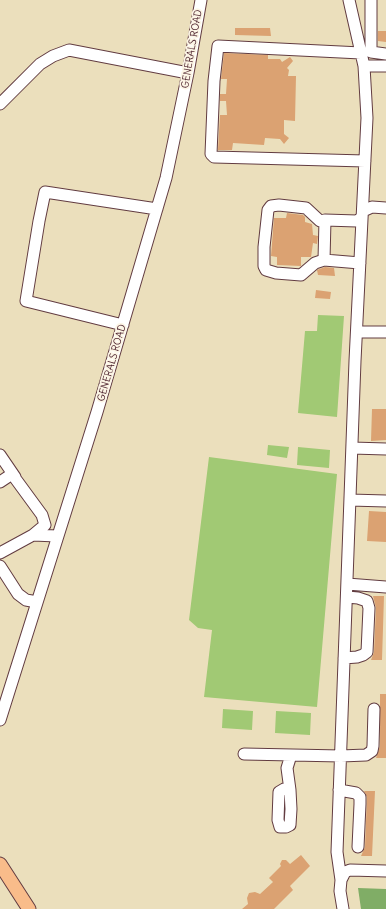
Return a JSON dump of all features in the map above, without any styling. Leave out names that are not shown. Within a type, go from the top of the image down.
[{"type":"main road","points":[[0,864],[29,909]]},
{"type":"street","name":"GENERALS ROAD","points":[[0,720],[97,412],[166,178],[188,73],[201,0]]},
{"type":"street","points":[[343,909],[337,852],[352,448],[367,118],[364,66],[349,0]]},
{"type":"street","points":[[371,0],[371,52],[386,54]]},
{"type":"street","points":[[361,53],[218,46],[214,81],[211,154],[214,157],[365,160]]},
{"type":"street","points":[[0,104],[40,64],[53,56],[69,50],[188,73]]},
{"type":"street","points":[[364,66],[386,66]]},
{"type":"street","points":[[123,325],[26,301],[45,192],[157,209]]},
{"type":"street","points":[[360,263],[324,260],[315,263],[301,275],[276,273],[266,270],[264,266],[264,248],[268,210],[271,206],[279,205],[306,208],[320,221],[357,221],[372,207],[386,208]]},
{"type":"street","points":[[324,260],[325,220]]},
{"type":"street","points":[[357,332],[386,332]]},
{"type":"street","points":[[352,448],[386,449]]},
{"type":"street","points":[[0,455],[42,515],[45,524],[33,535],[0,553]]},
{"type":"street","points":[[0,482],[12,474],[15,478]]},
{"type":"street","points":[[350,500],[386,501]]},
{"type":"street","points":[[33,535],[58,536]]},
{"type":"street","points":[[0,566],[18,594],[26,600],[36,602]]},
{"type":"street","points":[[347,584],[386,587]]},
{"type":"street","points":[[344,658],[357,657],[367,652],[369,608],[366,601],[358,598],[346,597]]},
{"type":"street","points":[[244,754],[341,756],[366,755],[372,751],[374,710]]},
{"type":"street","points":[[290,790],[287,768],[291,755]]},
{"type":"street","points":[[339,790],[356,793],[360,797],[358,846]]},
{"type":"street","points":[[341,880],[344,872],[350,870],[386,871]]},
{"type":"green space","points":[[318,315],[344,316],[337,417],[298,413],[305,331],[317,331]]},
{"type":"green space","points":[[268,445],[289,447],[287,458],[267,455]]},
{"type":"green space","points":[[298,447],[330,450],[329,468],[297,465]]},
{"type":"green space","points":[[209,457],[337,474],[317,707],[204,697],[212,630],[198,628],[189,620]]},
{"type":"green space","points":[[223,709],[253,711],[252,730],[222,728]]},
{"type":"green space","points":[[276,711],[311,713],[310,735],[275,733]]},
{"type":"green space","points":[[358,888],[386,889],[386,909],[361,909]]},
{"type":"building","points":[[235,28],[270,28],[271,36],[235,35]]},
{"type":"building","points":[[378,31],[386,31],[386,42],[378,41]]},
{"type":"building","points":[[224,53],[268,55],[268,59],[280,59],[282,62],[290,57],[293,61],[287,68],[289,70],[288,76],[296,76],[295,121],[284,120],[284,134],[289,138],[284,144],[280,139],[265,138],[264,145],[233,143],[232,150],[218,150],[220,115],[227,115],[226,101],[220,101],[220,94],[226,94],[227,79],[221,79]]},
{"type":"building","points":[[287,213],[303,215],[305,217],[305,222],[312,224],[313,235],[318,236],[317,244],[313,243],[311,257],[301,257],[301,266],[277,265],[277,257],[271,256],[274,218],[286,218]]},
{"type":"building","points":[[325,267],[334,268],[335,276],[318,275],[317,270]]},
{"type":"building","points":[[316,290],[331,292],[330,299],[315,298]]},
{"type":"building","points":[[372,409],[386,409],[386,440],[371,441]]},
{"type":"building","points":[[369,511],[386,512],[386,542],[367,541]]},
{"type":"building","points":[[373,596],[384,596],[382,660],[371,660],[374,652],[376,608]]},
{"type":"building","points":[[380,694],[386,694],[386,758],[376,758],[380,746]]},
{"type":"building","points":[[364,791],[375,791],[372,856],[361,856],[365,847],[367,797]]},
{"type":"building","points":[[301,855],[310,866],[290,886],[293,890],[274,909],[242,909],[248,904],[247,898],[249,893],[255,892],[260,894],[273,882],[269,878],[281,866],[280,864],[282,860],[286,860],[290,864]]}]
